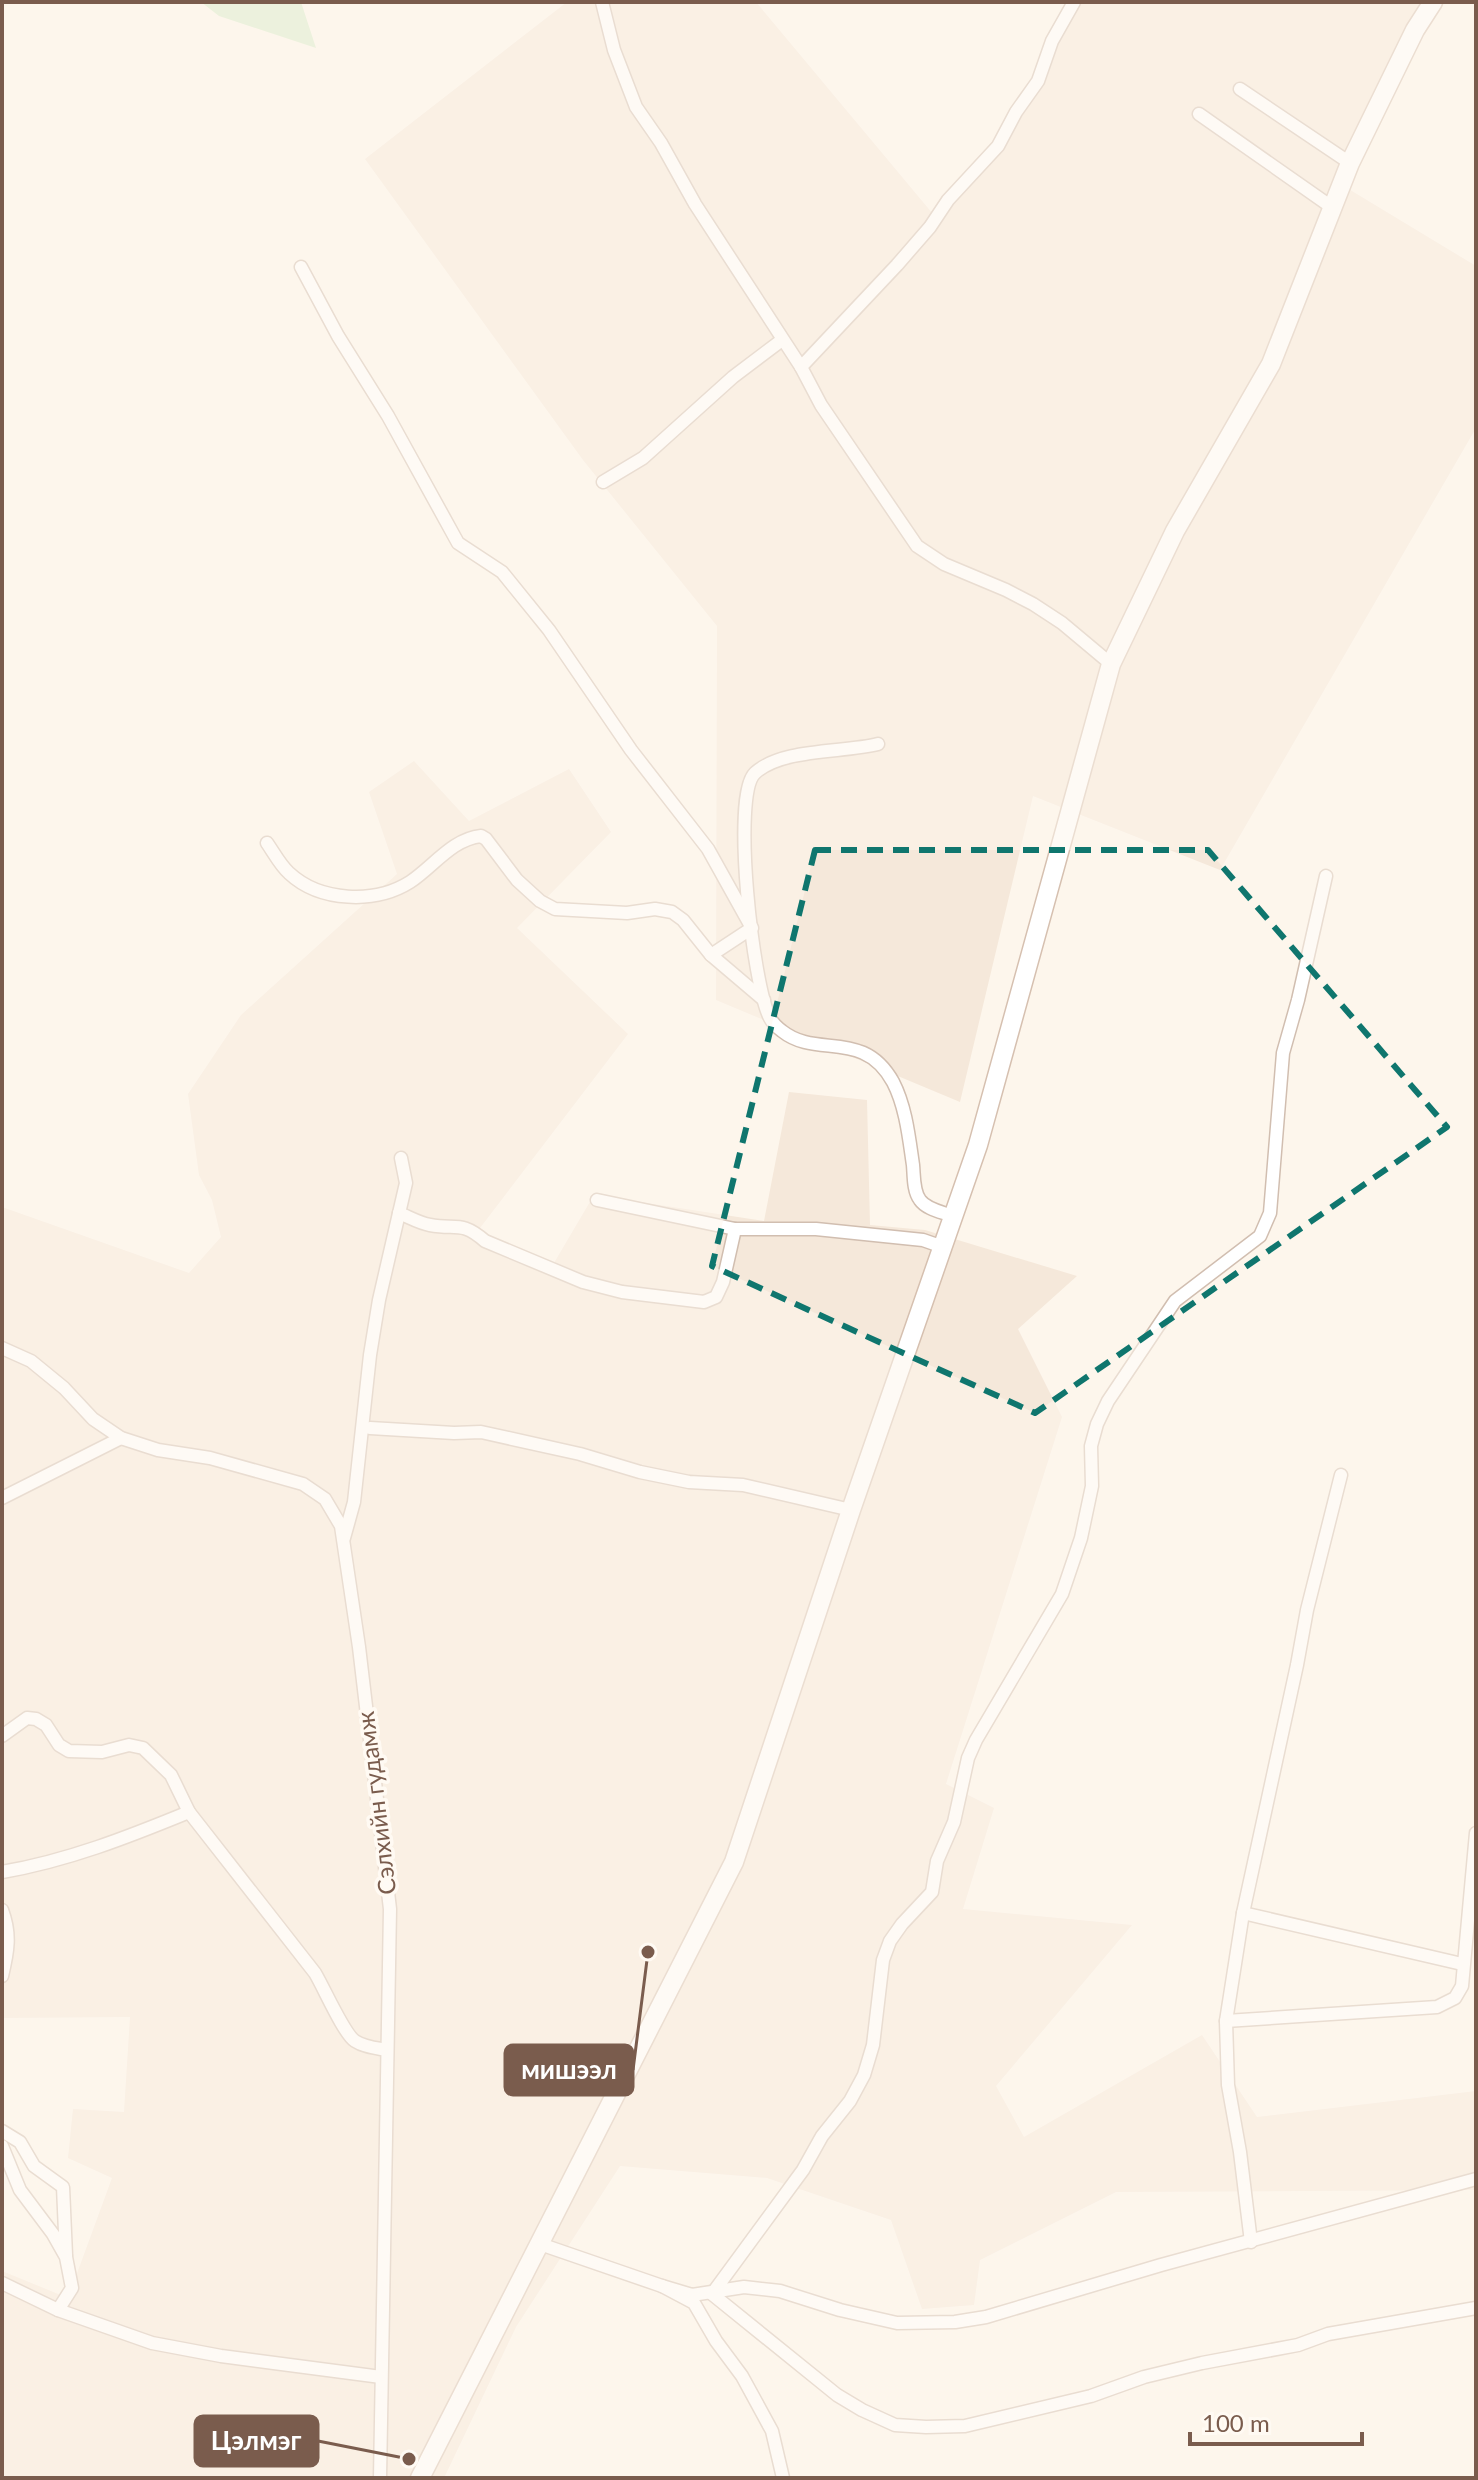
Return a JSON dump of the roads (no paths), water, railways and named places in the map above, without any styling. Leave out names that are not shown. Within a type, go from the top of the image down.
[{"type":"main road","points":[[420,2478],[734,1862],[851,1510],[978,1145],[1111,664],[1175,531],[1271,364],[1350,163],[1415,30],[1433,2]]},
{"type":"street","points":[[602,2],[614,50],[636,107],[801,367],[821,405],[917,546],[944,564],[1033,604],[1062,623],[1111,664]]},
{"type":"street","points":[[801,367],[905,256],[948,200],[998,146],[1016,112],[1038,81],[1052,41],[1074,2]]},
{"type":"street","points":[[1240,89],[1350,163]]},
{"type":"street","points":[[1199,114],[1333,208]]},
{"type":"street","points":[[301,267],[458,543],[502,572],[549,630],[631,750],[708,849],[752,928]]},
{"type":"street","points":[[603,482],[643,458],[733,377],[782,340]]},
{"type":"street","points":[[878,744],[786,757],[752,775],[744,828],[744,870],[752,928],[770,1018],[795,1039],[817,1045],[854,1048],[878,1063],[893,1082],[906,1119],[916,1193],[926,1206],[952,1216]]},
{"type":"street","points":[[267,843],[288,872],[309,887],[339,896],[372,897],[387,894],[409,883],[455,845],[481,836],[517,880],[540,901],[555,909],[627,913],[655,909],[672,912],[683,920],[711,955],[764,1000]]},
{"type":"street","points":[[712,2294],[803,2170],[864,2075],[873,2045],[879,1977],[890,1941],[932,1892],[937,1861],[954,1822],[968,1758],[1062,1594],[1081,1538],[1089,1499],[1091,1446],[1108,1401],[1175,1301],[1260,1236],[1266,1227],[1270,1213],[1283,1053],[1326,876]]},
{"type":"street","points":[[711,955],[752,928]]},
{"type":"street","points":[[343,1541],[354,1502],[372,1341],[406,1183],[401,1158]]},
{"type":"street","points":[[597,1200],[735,1229],[816,1229],[923,1240],[943,1247]]},
{"type":"street","points":[[399,1213],[424,1223],[473,1231],[485,1241],[583,1282],[622,1292],[704,1302],[716,1297],[723,1282],[735,1229]]},
{"type":"street","name":"Сэлхийн гудамж","points":[[2,1348],[31,1361],[64,1388],[93,1419],[121,1438],[158,1450],[210,1458],[303,1484],[325,1499],[341,1526],[359,1647],[390,1909],[380,2478]]},
{"type":"street","points":[[370,1428],[481,1432],[580,1454],[640,1472],[689,1482],[743,1485],[851,1510]]},
{"type":"street","points":[[2,1498],[121,1438]]},
{"type":"street","points":[[1251,2242],[1228,2085],[1226,2021],[1243,1913],[1317,1562],[1341,1475]]},
{"type":"street","points":[[2,1736],[27,1718],[46,1725],[59,1745],[69,1751],[102,1752],[129,1745],[143,1748],[171,1775],[189,1812],[315,1973],[344,2029],[353,2040],[387,2050]]},
{"type":"street","points":[[2,1872],[40,1865],[110,1843],[189,1812]]},
{"type":"street","points":[[1226,2021],[1437,2007],[1455,1998],[1462,1986],[1476,1833]]},
{"type":"street","points":[[2,1910],[10,1946],[2,1976]]},
{"type":"street","points":[[1243,1913],[1462,1964]]},
{"type":"street","points":[[2,2131],[20,2142],[34,2166],[63,2187],[66,2257],[72,2288],[58,2310]]},
{"type":"street","points":[[2,2146],[20,2190],[66,2257]]},
{"type":"street","points":[[540,2244],[692,2295],[744,2287],[780,2291],[840,2310],[897,2323],[955,2322],[986,2317],[1161,2265],[1476,2179]]},
{"type":"street","points":[[2,2283],[58,2310],[152,2343],[221,2356],[381,2377]]},
{"type":"street","points":[[662,2286],[694,2303],[716,2341],[742,2376],[772,2431],[783,2478]]},
{"type":"street","points":[[712,2294],[837,2395],[895,2425],[926,2427],[965,2426],[1091,2396],[1185,2366],[1298,2345],[1328,2334],[1476,2308]]},
{"type":"place","name":"мишээл","points":[[648,1952]]},
{"type":"place","name":"Цэлмэг","points":[[409,2459]]}]
